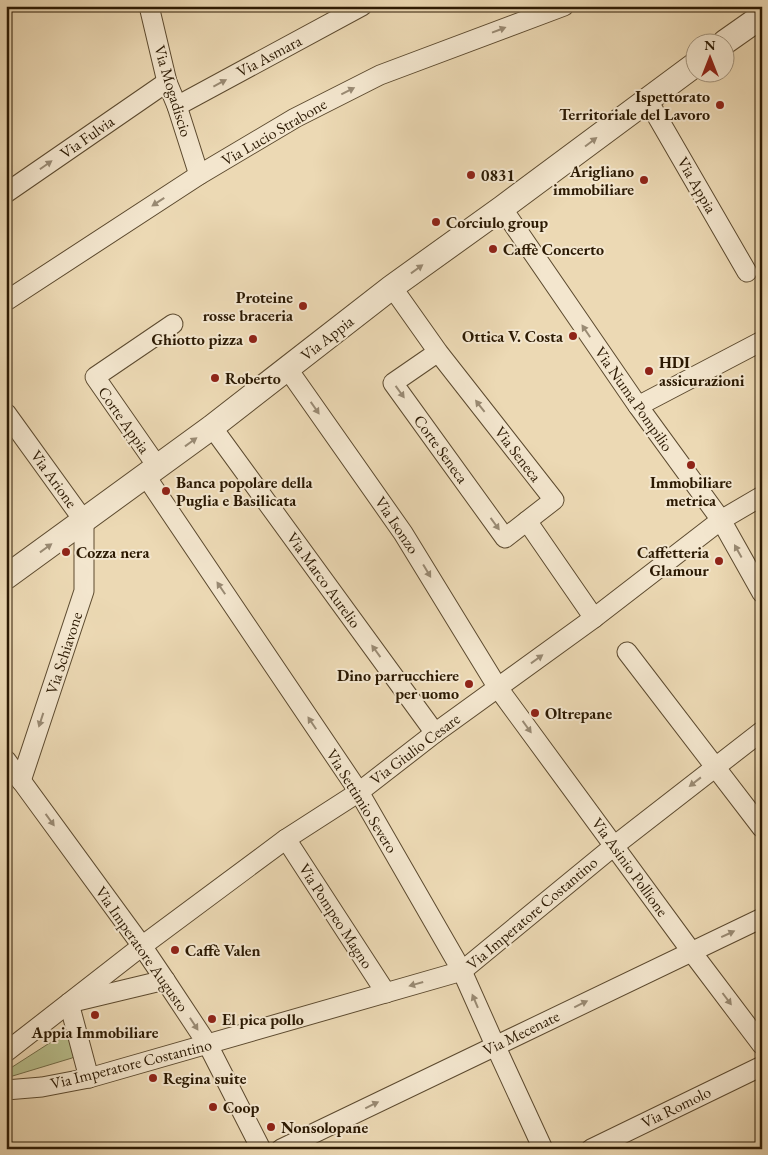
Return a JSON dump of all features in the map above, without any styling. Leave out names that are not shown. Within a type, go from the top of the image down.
[{"type":"street","name":"Via Mogadiscio","points":[[149,6],[167,82],[177,106],[199,175]]},
{"type":"street","name":"Via Asmara","points":[[177,106],[362,6]]},
{"type":"street","name":"Via Lucio Strabone","points":[[6,301],[199,175],[295,118],[380,75],[564,6]]},
{"type":"street","points":[[736,34],[762,16]]},
{"type":"street","name":"Via Appia","points":[[6,577],[212,426],[392,288],[686,71]]},
{"type":"street","name":"Via Fulvia","points":[[6,193],[167,82]]},
{"type":"street","name":"Via Appia","points":[[648,99],[747,272]]},
{"type":"street","name":"Via Numa Pompilio","points":[[502,208],[638,406],[721,520],[762,593]]},
{"type":"street","name":"Via Seneca","points":[[392,288],[438,352],[554,500],[527,521]]},
{"type":"street","name":"Corte Appia","points":[[151,470],[95,378],[173,324]]},
{"type":"street","points":[[638,406],[762,341]]},
{"type":"street","name":"Corte Seneca","points":[[438,352],[393,382],[505,538],[527,521]]},
{"type":"street","name":"Via Isonzo","points":[[287,368],[404,533],[498,688]]},
{"type":"street","name":"Via Arione","points":[[8,420],[84,521]]},
{"type":"street","name":"Via Marco Aurelio","points":[[212,426],[435,733]]},
{"type":"street","name":"Via Settimio Severo","points":[[151,470],[359,792],[462,971],[543,1149]]},
{"type":"street","name":"Via Giulio Cesare","points":[[6,1052],[142,946],[286,839],[359,792],[435,733],[594,618],[721,520],[762,496]]},
{"type":"street","name":"Via Schiavone","points":[[21,781],[84,591],[84,521]]},
{"type":"street","points":[[527,521],[594,618]]},
{"type":"street","points":[[627,652],[762,828]]},
{"type":"street","name":"Via Asinio Pollione","points":[[498,688],[762,1045]]},
{"type":"street","name":"Via Imperatore Costantino","points":[[6,1090],[42,1087],[90,1078],[462,971],[614,846],[762,731]]},
{"type":"street","name":"Via Imperatore Augusto","points":[[6,760],[142,946],[208,1045],[261,1149]]},
{"type":"street","name":"Via Pompeo Magno","points":[[286,839],[386,993]]},
{"type":"street","name":"Via Mecenate","points":[[280,1149],[762,918]]},
{"type":"street","name":"Via Giulio Cesare","points":[[69,1004],[165,980]]},
{"type":"street","points":[[69,1004],[90,1078]]},
{"type":"street","name":"Via Romolo","points":[[590,1149],[762,1066]]},
{"type":"green space","points":[[62,1035],[71,1037],[75,1056],[6,1078],[6,1071]]},
{"type":"place","name":"Ispettorato Territoriale del Lavoro","points":[[720,105]]},
{"type":"place","name":"0831","points":[[471,175]]},
{"type":"place","name":"Arigliano immobiliare","points":[[644,180]]},
{"type":"place","name":"Corciulo group","points":[[436,222]]},
{"type":"place","name":"Caffè Concerto","points":[[493,249]]},
{"type":"place","name":"Proteine rosse braceria","points":[[303,306]]},
{"type":"place","name":"Ottica V. Costa","points":[[573,336]]},
{"type":"place","name":"Ghiotto pizza","points":[[253,339]]},
{"type":"place","name":"HDI assicurazioni","points":[[649,371]]},
{"type":"place","name":"Roberto","points":[[215,378]]},
{"type":"place","name":"Immobiliare metrica","points":[[691,465]]},
{"type":"place","name":"Banca popolare della Puglia e Basilicata","points":[[166,491]]},
{"type":"place","name":"Cozza nera","points":[[66,552]]},
{"type":"place","name":"Caffetteria Glamour","points":[[719,561]]},
{"type":"place","name":"Dino parrucchiere per uomo","points":[[469,684]]},
{"type":"place","name":"Oltrepane","points":[[535,713]]},
{"type":"place","name":"Caffè Valen","points":[[175,950]]},
{"type":"place","name":"Appia Immobiliare","points":[[95,1015]]},
{"type":"place","name":"El pica pollo","points":[[212,1019]]},
{"type":"place","name":"Regina suite","points":[[153,1078]]},
{"type":"place","name":"Coop","points":[[213,1107]]},
{"type":"place","name":"Nonsolopane","points":[[271,1127]]}]
